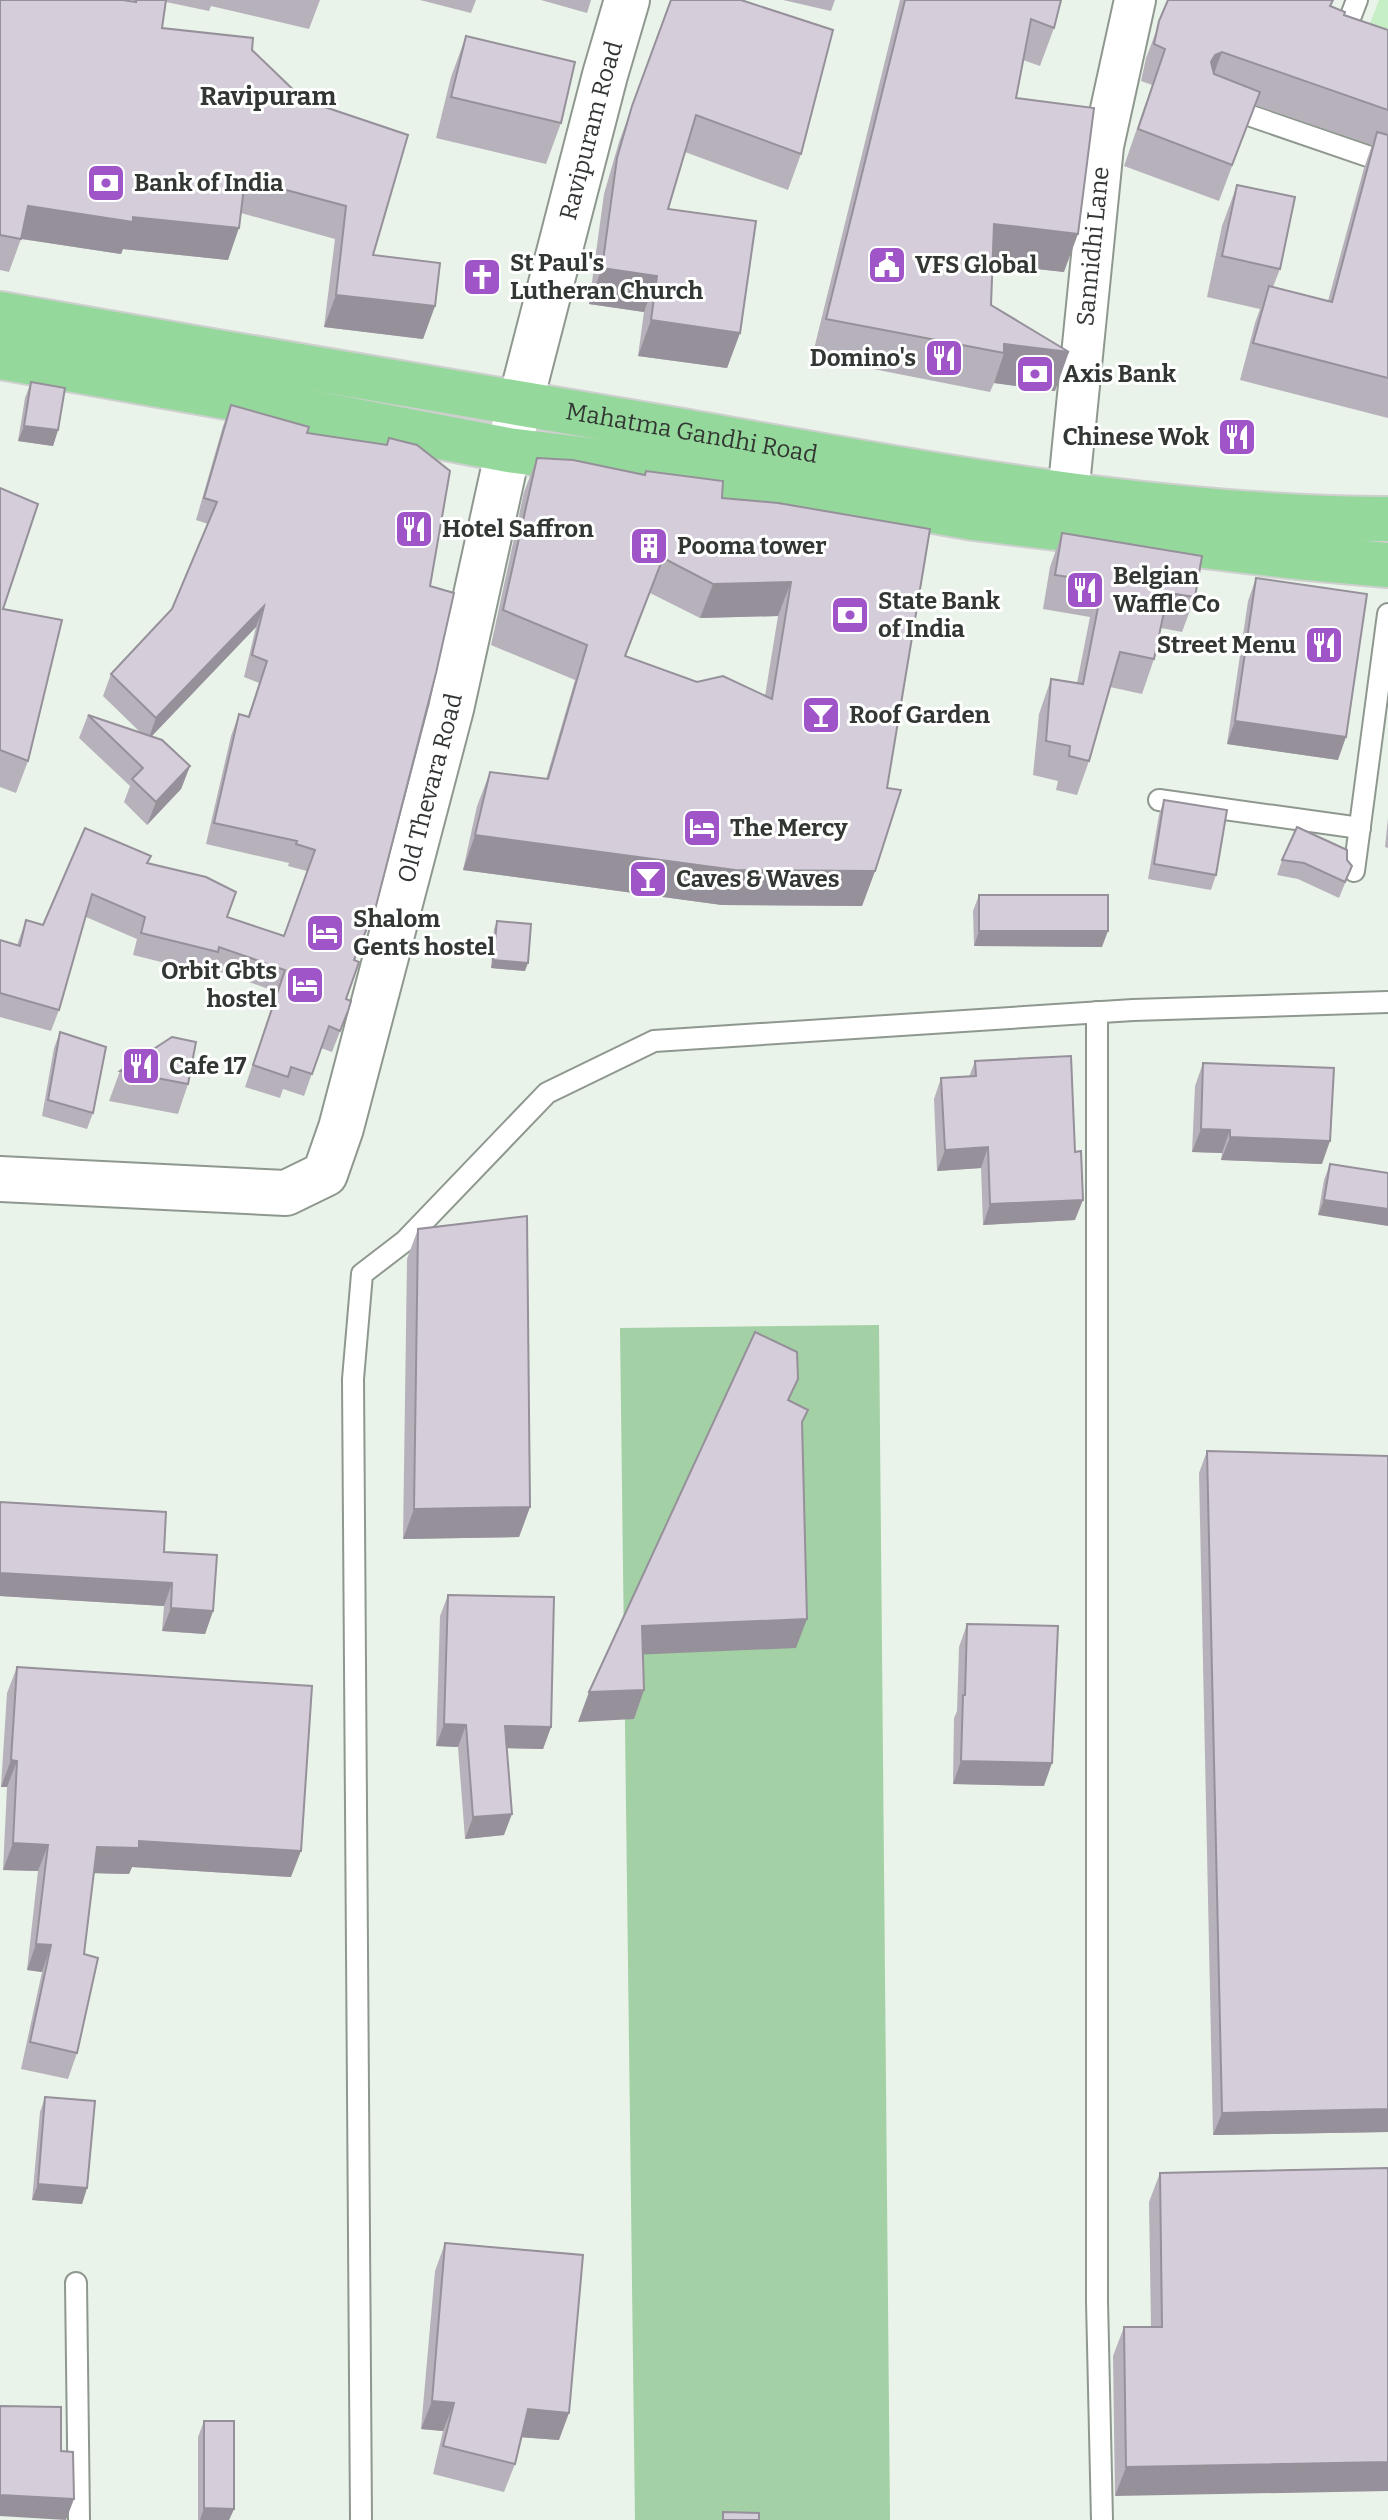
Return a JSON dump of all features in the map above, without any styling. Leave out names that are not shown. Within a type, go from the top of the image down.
[{"type":"main road","name":"Mahatma Gandhi Road","points":[[0,314],[976,482],[1068,495],[1303,519],[1388,519]]},
{"type":"main road","name":"Mahatma Gandhi Road","points":[[0,357],[508,450],[782,484],[974,518],[1388,565]]},
{"type":"street","name":"Ravipuram Road","points":[[508,450],[627,0]]},
{"type":"street","name":"Sannidhi Lane","points":[[1068,495],[1103,146],[1135,0]]},
{"type":"street","name":"Old Thevara Road","points":[[0,1179],[286,1193],[325,1174],[341,1128],[451,709],[508,450]]},
{"type":"lane","points":[[1281,0],[1347,26],[1357,0]]},
{"type":"lane","points":[[1210,102],[1388,163]]},
{"type":"lane","points":[[1354,871],[1388,614]]},
{"type":"lane","points":[[1159,800],[1360,828]]},
{"type":"lane","points":[[361,2520],[353,1379],[362,1274],[405,1241],[547,1093],[654,1041],[1097,1012],[1388,1002]]},
{"type":"lane","points":[[1097,1012],[1097,2238],[1102,2520]]},
{"type":"lane","points":[[76,2283],[79,2520]]},
{"type":"shaded area","points":[[1379,0],[1388,0],[1388,56],[1362,45]]},
{"type":"shaded area","points":[[879,1325],[890,2520],[635,2520],[620,1328]]},
{"type":"building","points":[[0,0],[166,0],[162,28],[253,38],[252,50],[304,100],[408,135],[373,255],[440,263],[435,306],[336,295],[346,206],[245,179],[239,228],[133,217],[133,222],[28,206],[21,239],[0,235]]},
{"type":"building","points":[[671,0],[741,0],[833,30],[801,154],[696,115],[668,209],[756,221],[740,333],[651,320],[657,276],[602,268],[617,158],[632,106]]},
{"type":"building","points":[[905,0],[1061,0],[1054,28],[1031,19],[1016,98],[1094,108],[1078,234],[994,224],[991,305],[1069,352],[1004,344],[1004,353],[826,319]]},
{"type":"building","points":[[1168,0],[1333,0],[1330,6],[1345,12],[1344,15],[1388,30],[1388,110],[1222,52],[1215,55],[1211,62],[1214,74],[1260,92],[1232,165],[1138,129],[1165,49],[1154,44]]},
{"type":"building","points":[[466,36],[575,62],[561,123],[451,97]]},
{"type":"building","points":[[1377,132],[1388,135],[1388,378],[1253,343],[1269,286],[1332,302]]},
{"type":"building","points":[[1237,185],[1295,197],[1280,269],[1222,256]]},
{"type":"building","points":[[31,382],[65,388],[58,430],[24,426]]},
{"type":"building","points":[[231,405],[309,427],[307,433],[387,445],[389,438],[417,445],[450,471],[430,586],[454,593],[376,906],[354,960],[359,962],[346,999],[351,1001],[340,1031],[329,1026],[312,1074],[291,1067],[288,1077],[253,1065],[285,970],[219,947],[218,952],[141,933],[145,917],[92,894],[59,1010],[0,993],[0,940],[20,946],[26,920],[43,925],[85,828],[151,856],[147,863],[206,877],[236,892],[227,917],[284,936],[315,850],[296,844],[297,841],[214,823],[239,714],[249,717],[267,661],[252,655],[264,606],[156,718],[111,674],[172,609],[217,502],[204,498]]},
{"type":"building","points":[[537,458],[573,460],[645,475],[646,471],[723,481],[722,498],[778,503],[930,529],[887,788],[901,790],[875,871],[735,870],[475,835],[490,772],[548,779],[587,645],[503,610]],"holes":[[[663,558],[713,584],[791,582],[772,699],[723,676],[697,682],[625,656]]]},
{"type":"building","points":[[0,488],[38,504],[3,609],[62,620],[28,761],[0,750]]},
{"type":"building","points":[[1062,533],[1202,556],[1195,597],[1168,593],[1154,659],[1120,652],[1089,761],[1069,756],[1070,746],[1046,741],[1051,679],[1083,684],[1103,582],[1055,575]]},
{"type":"building","points":[[1256,578],[1367,594],[1346,737],[1235,721]]},
{"type":"building","points":[[88,715],[162,740],[190,766],[156,802],[132,779],[143,768]]},
{"type":"building","points":[[1164,800],[1227,810],[1216,875],[1154,864]]},
{"type":"building","points":[[1297,827],[1347,850],[1347,860],[1352,866],[1345,882],[1304,863],[1282,860]]},
{"type":"building","points":[[979,895],[1108,895],[1108,931],[979,931]]},
{"type":"building","points":[[497,921],[531,924],[528,963],[493,960]]},
{"type":"building","points":[[60,1032],[106,1047],[93,1113],[48,1100]]},
{"type":"building","points":[[172,1037],[196,1042],[188,1084],[120,1071]]},
{"type":"building","points":[[1071,1056],[1075,1152],[1081,1151],[1083,1200],[990,1204],[988,1147],[945,1150],[941,1078],[976,1076],[975,1061]]},
{"type":"building","points":[[1203,1063],[1334,1068],[1330,1141],[1230,1137],[1230,1130],[1201,1129]]},
{"type":"building","points":[[1330,1164],[1388,1173],[1388,1209],[1324,1200]]},
{"type":"building","points":[[527,1216],[530,1507],[414,1509],[418,1229]]},
{"type":"building","points":[[755,1332],[797,1352],[798,1379],[788,1400],[808,1410],[802,1422],[807,1619],[642,1626],[644,1690],[589,1692]]},
{"type":"building","points":[[1207,1451],[1388,1456],[1388,2109],[1222,2113]]},
{"type":"building","points":[[0,1502],[166,1512],[164,1552],[217,1555],[213,1611],[171,1608],[172,1583],[0,1573]]},
{"type":"building","points":[[448,1595],[554,1597],[551,1727],[505,1726],[512,1814],[473,1817],[466,1725],[444,1724]]},
{"type":"building","points":[[967,1624],[1058,1626],[1052,1763],[961,1761]]},
{"type":"building","points":[[17,1667],[312,1686],[301,1851],[139,1841],[139,1848],[97,1847],[84,1954],[98,1958],[77,2053],[30,2042],[51,1945],[36,1944],[48,1845],[13,1843],[17,1761],[11,1760]]},
{"type":"building","points":[[45,2097],[95,2101],[87,2188],[38,2184]]},
{"type":"building","points":[[1388,2168],[1388,2462],[1126,2467],[1124,2327],[1162,2327],[1160,2173]]},
{"type":"building","points":[[445,2243],[583,2255],[569,2413],[528,2409],[515,2464],[443,2446],[454,2403],[432,2401]]},
{"type":"building","points":[[0,2406],[61,2407],[61,2451],[73,2452],[74,2499],[0,2495]]},
{"type":"building","points":[[204,2421],[234,2421],[234,2509],[204,2508]]},
{"type":"building","points":[[723,2512],[759,2513],[759,2520],[723,2520]]},
{"type":"place","name":"Bank of India","points":[[106,183]]},
{"type":"place","name":"VFS Global","points":[[887,265]]},
{"type":"place","name":"St Paul's Lutheran Church","points":[[482,277]]},
{"type":"place","name":"Domino's","points":[[944,358]]},
{"type":"place","name":"Axis Bank","points":[[1035,374]]},
{"type":"place","name":"Chinese Wok","points":[[1237,437]]},
{"type":"place","name":"Hotel Saffron","points":[[414,529]]},
{"type":"place","name":"Pooma tower","points":[[649,546]]},
{"type":"place","name":"Belgian Waffle Co","points":[[1085,590]]},
{"type":"place","name":"State Bank of India","points":[[850,615]]},
{"type":"place","name":"Street Menu","points":[[1324,645]]},
{"type":"place","name":"Roof Garden","points":[[821,715]]},
{"type":"place","name":"The Mercy","points":[[702,828]]},
{"type":"place","name":"Caves & Waves","points":[[648,879]]},
{"type":"place","name":"Shalom Gents hostel","points":[[325,933]]},
{"type":"place","name":"Orbit Gbts hostel","points":[[305,985]]},
{"type":"place","name":"Cafe 17","points":[[141,1066]]},
{"type":"district","name":"Ravipuram","points":[[268,96]]}]
